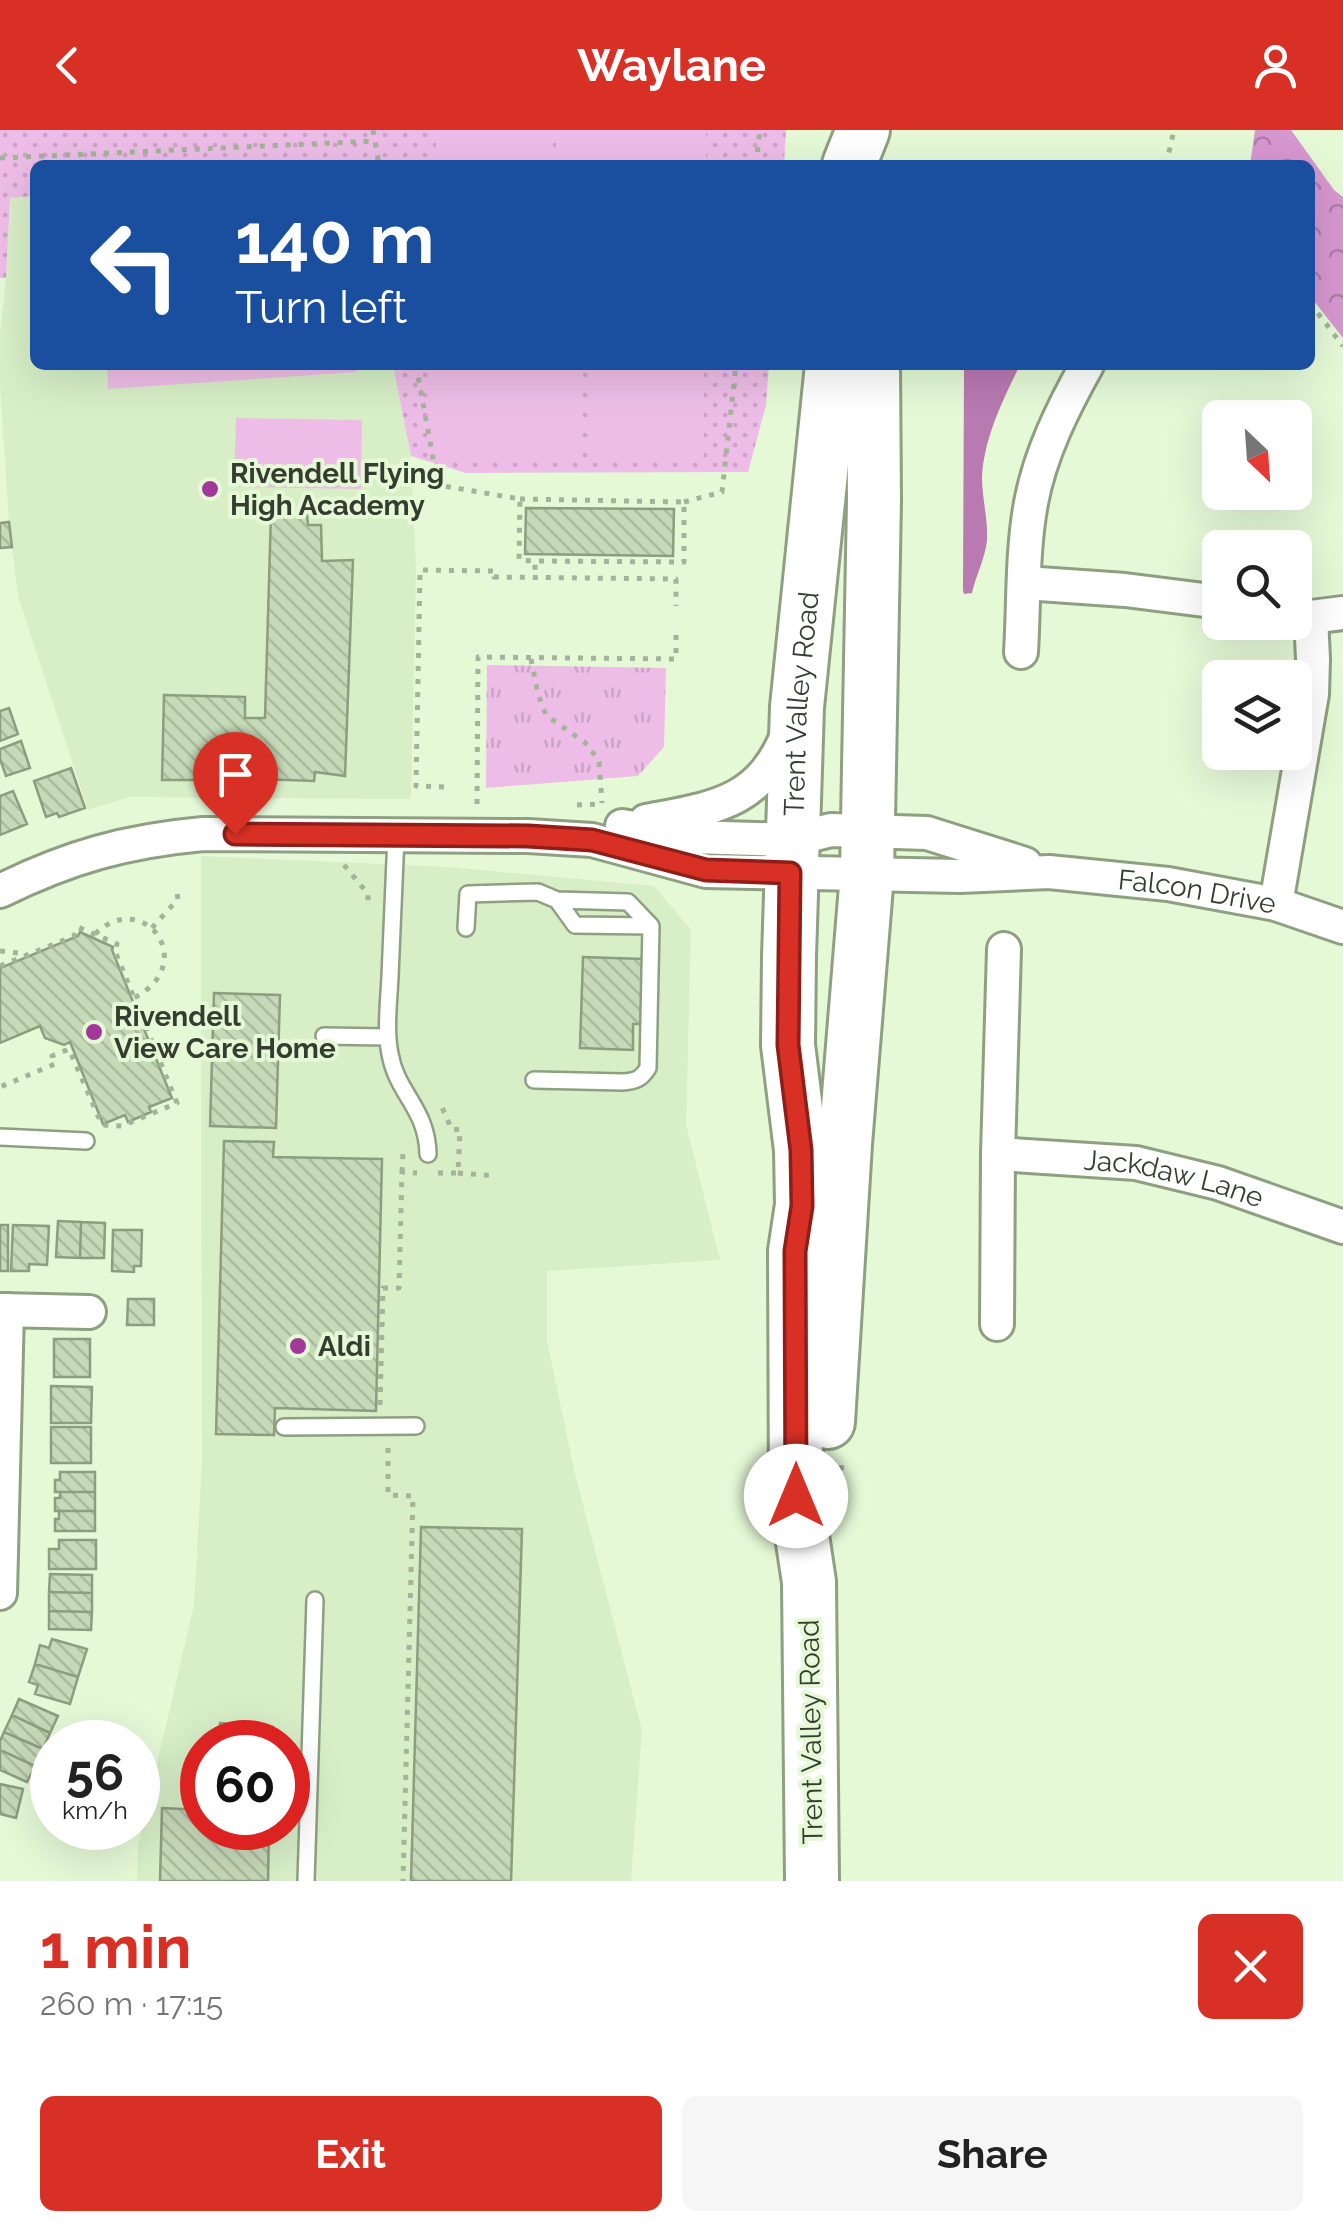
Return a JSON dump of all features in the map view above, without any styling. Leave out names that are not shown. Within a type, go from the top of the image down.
[{"type":"main road","points":[[851,160],[864,130]]},
{"type":"main road","points":[[864,130],[873,160]]},
{"type":"main road","name":"Trent Valley Road","points":[[809,1582],[823,1496],[845,1144],[828,854],[797,707],[859,374]]},
{"type":"main road","name":"Trent Valley Road","points":[[812,1881],[809,1582],[796,1496],[795,1251],[802,1206],[801,1150],[788,1045],[828,854],[874,501],[859,374]]},
{"type":"street","points":[[1021,652],[1031,501],[1044,452],[1085,370]]},
{"type":"street","points":[[1025,583],[1202,600]]},
{"type":"street","points":[[1276,904],[1312,694],[1316,615]]},
{"type":"street","points":[[592,840],[612,815],[698,811],[736,797],[760,781],[775,761],[797,707]]},
{"type":"street","points":[[612,815],[692,837],[828,854]]},
{"type":"street","name":"Falcon Drive","points":[[828,854],[927,833],[1049,872],[1168,884],[1276,904],[1343,927]]},
{"type":"street","points":[[0,891],[98,851],[203,834],[528,836],[592,840],[706,870],[828,854]]},
{"type":"street","points":[[997,1324],[1004,949]]},
{"type":"street","name":"Jackdaw Lane","points":[[998,1154],[1136,1163],[1218,1183],[1343,1227]]},
{"type":"street","points":[[0,1593],[4,1310],[89,1312]]},
{"type":"lane","points":[[396,836],[388,1037],[396,1077],[423,1121],[428,1154]]},
{"type":"lane","points":[[466,928],[468,894],[538,892],[556,900],[628,902],[652,926],[648,1068],[642,1077],[635,1082],[534,1080]]},
{"type":"lane","points":[[556,900],[575,925],[652,926]]},
{"type":"lane","points":[[324,1036],[388,1037]]},
{"type":"lane","points":[[0,1137],[86,1141]]},
{"type":"lane","points":[[284,1427],[416,1426]]},
{"type":"lane","points":[[306,1881],[314,1600]]},
{"type":"path","points":[[372,130],[378,160]]},
{"type":"path","points":[[757,160],[760,130]]},
{"type":"path","points":[[1167,160],[1174,130]]},
{"type":"path","points":[[0,158],[375,141]]},
{"type":"path","points":[[1315,310],[1343,346]]},
{"type":"path","points":[[417,370],[438,486],[520,499],[684,502],[722,492],[735,370]]},
{"type":"path","points":[[520,499],[520,560],[684,562],[684,502]]},
{"type":"path","points":[[535,560],[535,577]]},
{"type":"path","points":[[652,562],[652,579]]},
{"type":"path","points":[[444,787],[416,786],[420,570],[494,570],[494,577],[676,579],[676,606]]},
{"type":"path","points":[[476,812],[473,787],[478,658],[676,659],[676,633]]},
{"type":"path","points":[[530,658],[546,715],[588,745],[600,762],[612,815]]},
{"type":"path","points":[[336,855],[368,894],[368,912]]},
{"type":"path","points":[[152,928],[178,899],[176,888]]},
{"type":"path","points":[[94,934],[120,919],[136,920],[152,928],[164,948],[165,964],[157,981],[134,998]]},
{"type":"path","points":[[0,966],[74,936],[78,927],[118,944],[115,950],[177,1103],[122,1126],[102,1125],[68,1049],[52,1056],[56,1064],[0,1087]]},
{"type":"path","points":[[0,952],[28,955]]},
{"type":"path","points":[[440,1103],[452,1130],[460,1129],[458,1173]]},
{"type":"path","points":[[404,1881],[412,1496],[388,1495],[388,1405],[380,1404],[382,1288],[398,1288],[402,1172],[497,1176]]},
{"type":"shaded area","name":"Rivendell Flying High Academy","points":[[30,196],[30,370],[394,370],[411,456],[416,569],[411,799],[128,797],[88,810],[18,596],[0,386],[10,198]]},
{"type":"shaded area","points":[[964,370],[1018,370],[986,448],[982,477],[986,547],[972,593],[964,594]]},
{"type":"shaded area","points":[[201,856],[449,867],[654,886],[691,930],[686,1124],[720,1260],[547,1271],[547,1341],[575,1474],[642,1730],[631,1881],[137,1881],[138,1850],[160,1850],[160,1751],[194,1605],[202,1460]]},
{"type":"green space","points":[[0,130],[786,130],[784,160],[30,160],[30,196],[10,198],[6,278],[0,278]]},
{"type":"green space","points":[[436,130],[549,130],[549,160],[436,160]]},
{"type":"green space","points":[[556,130],[706,130],[706,160],[556,160]]},
{"type":"green space","points":[[1255,130],[1291,130],[1312,160],[1251,160]]},
{"type":"green space","points":[[1315,163],[1343,197],[1343,338],[1315,302]]},
{"type":"green space","points":[[107,370],[357,370],[357,372],[108,389]]},
{"type":"green space","points":[[394,370],[769,370],[766,405],[748,472],[466,473],[411,456]]},
{"type":"green space","points":[[431,370],[581,370],[580,462],[430,461]]},
{"type":"green space","points":[[591,370],[704,370],[704,460],[591,459]]},
{"type":"green space","points":[[236,418],[362,420],[361,489],[234,487]]},
{"type":"green space","points":[[487,665],[666,668],[664,747],[638,776],[486,788]]},
{"type":"building","points":[[526,508],[674,509],[673,556],[525,554]]},
{"type":"building","name":"Rivendell Flying High Academy","points":[[271,513],[307,515],[308,525],[321,525],[322,561],[353,560],[345,776],[315,772],[314,781],[261,779],[261,764],[245,765],[245,780],[162,780],[164,695],[245,697],[245,718],[265,718]]},
{"type":"building","points":[[9,522],[12,547],[0,548],[0,523]]},
{"type":"building","points":[[9,708],[18,734],[0,741],[0,711]]},
{"type":"building","points":[[21,741],[30,768],[6,776],[0,749]]},
{"type":"building","points":[[71,768],[85,808],[46,817],[34,781]]},
{"type":"building","points":[[13,791],[27,824],[0,835],[0,796]]},
{"type":"building","name":"Rivendell View Care Home","points":[[80,932],[113,947],[172,1098],[149,1107],[151,1112],[128,1122],[125,1115],[103,1124],[70,1042],[64,1045],[45,1038],[40,1026],[0,1043],[0,968]]},
{"type":"building","points":[[583,957],[643,959],[641,1024],[633,1024],[633,1050],[580,1048]]},
{"type":"building","points":[[214,993],[280,995],[276,1128],[210,1126]]},
{"type":"building","name":"Aldi","points":[[224,1141],[274,1142],[273,1157],[382,1159],[376,1411],[275,1408],[274,1435],[216,1434]]},
{"type":"building","points":[[58,1221],[81,1222],[80,1258],[56,1257]]},
{"type":"building","points":[[81,1222],[105,1223],[104,1258],[80,1258]]},
{"type":"building","points":[[0,1225],[8,1225],[8,1271],[0,1271]]},
{"type":"building","points":[[13,1225],[49,1226],[47,1265],[29,1264],[29,1271],[11,1271]]},
{"type":"building","points":[[113,1230],[142,1230],[141,1266],[134,1266],[134,1272],[112,1271]]},
{"type":"building","points":[[128,1299],[154,1299],[154,1325],[127,1325]]},
{"type":"building","points":[[54,1339],[90,1339],[90,1377],[54,1377]]},
{"type":"building","points":[[51,1386],[92,1387],[91,1423],[51,1423]]},
{"type":"building","points":[[51,1427],[91,1427],[91,1463],[51,1463]]},
{"type":"building","points":[[60,1472],[95,1472],[95,1492],[55,1492]]},
{"type":"building","points":[[60,1492],[95,1492],[95,1511],[55,1511],[55,1498],[60,1498]]},
{"type":"building","points":[[59,1511],[95,1511],[95,1531],[55,1531]]},
{"type":"building","points":[[421,1527],[522,1529],[511,1881],[411,1881]]},
{"type":"building","points":[[59,1540],[96,1540],[96,1569],[49,1569],[49,1549],[59,1549]]},
{"type":"building","points":[[50,1574],[92,1575],[92,1593],[49,1592]]},
{"type":"building","points":[[49,1592],[92,1593],[92,1612],[49,1611]]},
{"type":"building","points":[[49,1611],[92,1612],[91,1630],[49,1629]]},
{"type":"building","points":[[52,1639],[87,1649],[78,1677],[35,1664],[40,1645],[49,1648]]},
{"type":"building","points":[[35,1664],[78,1677],[70,1704],[35,1694],[38,1685],[29,1682]]},
{"type":"building","points":[[19,1699],[58,1716],[56,1720],[30,1720],[30,1724],[12,1715]]},
{"type":"building","points":[[12,1715],[30,1724],[30,1743],[4,1732]]},
{"type":"building","points":[[4,1732],[30,1743],[30,1764],[0,1750]]},
{"type":"building","points":[[0,1750],[30,1764],[27,1782],[0,1770]]},
{"type":"building","points":[[0,1784],[23,1789],[16,1818],[0,1814]]},
{"type":"building","points":[[162,1808],[180,1809],[180,1850],[269,1850],[268,1881],[160,1881]]},
{"type":"place","name":"Rivendell Flying High Academy","points":[[210,489]]},
{"type":"place","name":"Rivendell View Care Home","points":[[94,1032]]},
{"type":"place","name":"Aldi","points":[[298,1346]]},
{"type":"route","points":[[235,834],[592,840],[706,870],[790,873],[788,1045],[801,1150],[802,1206],[795,1251],[796,1496]]}]
